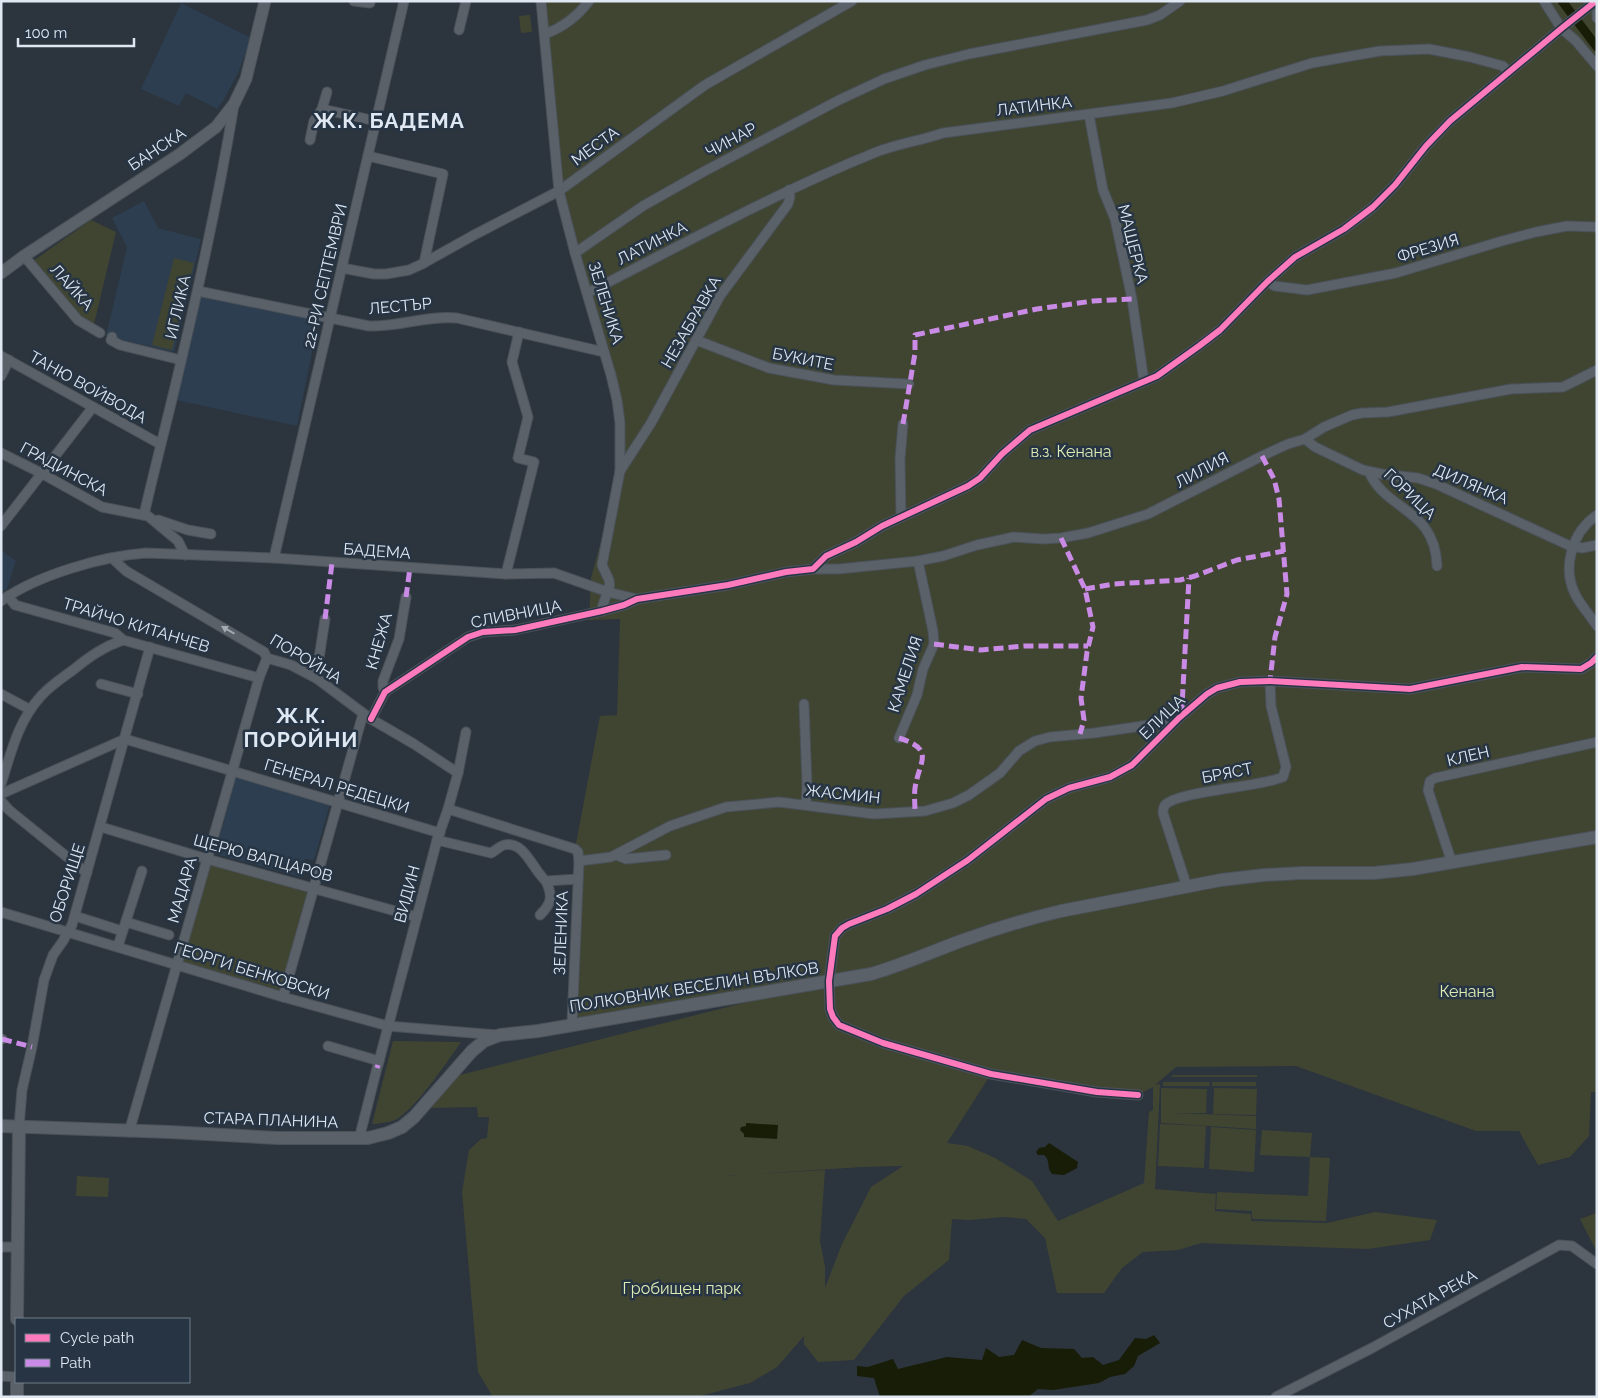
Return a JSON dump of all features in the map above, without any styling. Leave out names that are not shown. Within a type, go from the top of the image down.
[{"type":"main road","name":"ПОЛКОВНИК ВЕСЕЛИН ВЪЛКОВ","points":[[500,1035],[538,1031],[871,974],[897,967],[961,941],[1061,910],[1221,880],[1264,875],[1374,873],[1414,869],[1597,837]]},
{"type":"main road","name":"СТАРА ПЛАНИНА","points":[[1,1126],[278,1138],[359,1139],[388,1133],[402,1127],[424,1107],[472,1051],[484,1041],[500,1035]]},
{"type":"main road","points":[[17,1318],[19,1127]]},
{"type":"main road","points":[[17,1383],[17,1397]]},
{"type":"street","name":"БАНСКА","points":[[1,273],[194,144],[216,126],[234,104],[240,92],[250,66],[265,1]]},
{"type":"street","points":[[354,1],[370,3],[370,1]]},
{"type":"street","name":"22-РИ СЕПТЕМВРИ","points":[[274,558],[404,1]]},
{"type":"street","points":[[460,30],[466,1]]},
{"type":"street","name":"ЗЕЛЕНИКА","points":[[541,1],[559,191],[617,400],[620,423],[620,471],[602,565],[610,582],[608,592],[602,604],[602,611]]},
{"type":"street","points":[[545,34],[558,29],[578,16],[589,1]]},
{"type":"street","name":"МЕСТА","points":[[342,268],[374,274],[386,274],[409,270],[424,263],[559,191],[705,85],[852,1]]},
{"type":"street","name":"ЧИНАР","points":[[575,253],[643,206],[703,172],[839,100],[884,79],[910,70],[994,49],[1147,20],[1160,15],[1180,1]]},
{"type":"street","points":[[1544,1],[1561,28],[1576,41],[1597,66]]},
{"type":"street","points":[[813,569],[826,556],[856,542],[882,526],[953,494],[974,482],[1018,439],[1034,428],[1144,381],[1164,371],[1199,346],[1295,257],[1344,229],[1372,206],[1395,185],[1426,146],[1450,121],[1596,1]]},
{"type":"street","points":[[1597,13],[1597,18]]},
{"type":"street","name":"ЛАТИНКА","points":[[587,293],[788,190],[875,152],[943,133],[1089,115],[1180,101],[1223,92],[1312,63],[1380,51],[1422,49],[1444,52],[1503,66],[1508,72]]},
{"type":"street","points":[[310,140],[314,121],[322,109],[327,92]]},
{"type":"street","name":"ИГЛИКА","points":[[146,516],[160,444],[198,291],[221,182],[234,104]]},
{"type":"street","points":[[322,109],[376,121]]},
{"type":"street","name":"МАЩЕРКА","points":[[1089,115],[1103,190],[1114,220],[1132,299],[1144,381]]},
{"type":"street","points":[[368,156],[443,174],[424,263]]},
{"type":"street","name":"НЕЗАБРАВКА","points":[[620,471],[651,423],[720,296],[788,204],[790,197],[788,190]]},
{"type":"street","name":"ФРЕЗИЯ","points":[[1267,282],[1275,286],[1307,290],[1396,273],[1536,232],[1567,226],[1597,227]]},
{"type":"street","name":"ЛАЙКА","points":[[24,256],[78,320],[100,334]]},
{"type":"street","name":"ЛЕСТЪР","points":[[198,291],[369,326],[384,326],[448,317],[604,352]]},
{"type":"street","points":[[506,574],[534,462],[518,458],[528,417],[512,362],[519,332]]},
{"type":"street","points":[[112,337],[111,340],[120,345],[182,360]]},
{"type":"street","name":"БУКИТЕ","points":[[696,340],[769,368],[834,380],[909,384]]},
{"type":"street","points":[[1,376],[5,358]]},
{"type":"street","name":"ТАНЮ ВОЙВОДА","points":[[5,358],[160,444]]},
{"type":"street","name":"ЛИЛИЯ","points":[[637,599],[728,585],[786,572],[918,561],[943,556],[999,539],[1014,537],[1061,538],[1088,533],[1131,520],[1171,503],[1262,456],[1288,444],[1305,439],[1332,423],[1362,413],[1388,412],[1511,389],[1563,387],[1597,370]]},
{"type":"street","points":[[1,526],[93,407]]},
{"type":"street","points":[[901,517],[900,459],[903,424]]},
{"type":"street","name":"ДИЛЯНКА","points":[[1305,439],[1315,447],[1369,472],[1418,478],[1436,484],[1573,547],[1582,548],[1597,545]]},
{"type":"street","name":"ГРАДИНСКА","points":[[1,453],[102,507],[146,516],[178,541],[186,555]]},
{"type":"street","name":"ГОРИЦА","points":[[1369,472],[1380,488],[1424,526],[1434,544],[1437,566]]},
{"type":"street","points":[[1597,515],[1580,531],[1573,547],[1569,568],[1573,588],[1578,600],[1597,626]]},
{"type":"street","points":[[146,516],[188,530],[211,534]]},
{"type":"street","name":"БАДЕМА","points":[[5,598],[31,584],[72,568],[126,554],[146,552],[274,558],[506,574],[554,573],[608,592],[637,599]]},
{"type":"street","name":"ПОРОЙНА","points":[[112,558],[126,571],[264,652],[267,658],[291,666],[316,678],[367,717],[414,744],[458,773]]},
{"type":"street","name":"КАМЕЛИЯ","points":[[899,738],[917,695],[924,669],[934,644],[933,630],[918,561]]},
{"type":"street","name":"КНЕЖА","points":[[386,692],[383,687],[383,681],[399,639],[406,597]]},
{"type":"street","name":"ТРАЙЧО КИТАНЧЕВ","points":[[5,598],[15,605],[115,633],[123,640],[259,678]]},
{"type":"street","name":"СЛИВНИЦА","points":[[283,997],[338,801],[367,717],[386,692],[468,637],[483,632],[515,630],[602,611],[637,599]]},
{"type":"street","points":[[316,678],[325,619]]},
{"type":"street","points":[[1,784],[16,736],[30,710],[48,689],[88,657],[106,646],[123,640]]},
{"type":"street","name":"ОБОРИЩЕ","points":[[19,1127],[22,1090],[44,980],[53,955],[63,941],[75,916],[150,647]]},
{"type":"street","name":"ЕЛИЦА","points":[[1138,1095],[1097,1092],[991,1074],[883,1043],[851,1030],[836,1022],[830,1009],[829,981],[835,936],[842,928],[887,909],[916,894],[968,860],[1046,799],[1068,788],[1110,777],[1127,768],[1142,756],[1179,718],[1207,694],[1218,688],[1240,682],[1270,681],[1410,689],[1522,668],[1581,669],[1597,657]]},
{"type":"street","name":"МАДАРА","points":[[129,1132],[232,770],[259,678],[267,658]]},
{"type":"street","name":"БРЯСТ","points":[[1187,887],[1163,813],[1164,807],[1168,803],[1187,796],[1283,776],[1286,768],[1271,706],[1270,681]]},
{"type":"street","points":[[101,684],[138,694]]},
{"type":"street","points":[[1,694],[30,710]]},
{"type":"street","points":[[804,704],[806,805]]},
{"type":"street","name":"ЖАСМИН","points":[[579,861],[603,859],[670,826],[726,807],[779,802],[874,814],[925,811],[969,796],[1000,773],[1019,752],[1035,741],[1050,737],[1094,734],[1170,722],[1179,718]]},
{"type":"street","name":"ВИДИН","points":[[359,1139],[417,916],[458,773],[466,732]]},
{"type":"street","points":[[1,794],[125,739]]},
{"type":"street","name":"ГЕНЕРАЛ РЕДЕЦКИ","points":[[125,739],[338,801],[491,854],[503,845],[515,845],[524,852],[546,882]]},
{"type":"street","name":"КЛЕН","points":[[1452,862],[1428,790],[1430,781],[1435,778],[1597,742]]},
{"type":"street","points":[[1,801],[9,810],[87,873]]},
{"type":"street","points":[[448,809],[571,847],[578,852],[579,861]]},
{"type":"street","name":"ЩЕРЮ ВАПЦАРОВ","points":[[101,827],[207,859],[417,916]]},
{"type":"street","points":[[616,854],[626,860],[666,855]]},
{"type":"street","name":"ЗЕЛЕНИКА","points":[[572,1024],[579,861]]},
{"type":"street","points":[[118,946],[142,871]]},
{"type":"street","points":[[540,915],[548,906],[551,894],[546,882],[578,880]]},
{"type":"street","name":"ГЕОРГИ БЕНКОВСКИ","points":[[1,912],[283,997],[388,1026],[500,1035]]},
{"type":"street","points":[[75,916],[122,931]]},
{"type":"street","points":[[126,922],[169,935]]},
{"type":"street","points":[[328,1046],[378,1065]]},
{"type":"street","name":"СУХАТА РЕКА","points":[[1276,1397],[1372,1348],[1559,1245],[1572,1246],[1597,1264]]},
{"type":"street","points":[[1,1246],[18,1247]]},
{"type":"street","points":[[1,1376],[15,1377]]},
{"type":"shaded area","points":[[181,3],[251,38],[238,73],[217,109],[186,93],[179,106],[141,89]]},
{"type":"shaded area","points":[[144,201],[158,228],[201,239],[174,352],[106,336],[127,247],[112,218]]},
{"type":"shaded area","points":[[198,296],[311,319],[317,328],[297,426],[176,400]]},
{"type":"shaded area","points":[[1,550],[16,561],[7,589],[1,592]]},
{"type":"shaded area","points":[[236,777],[330,804],[314,860],[305,859],[300,877],[215,854]]},
{"type":"shaded area","points":[[746,1123],[778,1125],[777,1139],[744,1137],[740,1130],[741,1127],[746,1126]]},
{"type":"shaded area","points":[[1049,1143],[1078,1162],[1077,1168],[1064,1175],[1052,1174],[1046,1157],[1038,1155],[1036,1152],[1039,1148],[1045,1147]]},
{"type":"shaded area","points":[[1154,1335],[1160,1343],[1138,1356],[1134,1366],[1125,1374],[1110,1377],[1099,1383],[1053,1390],[1038,1389],[1028,1397],[880,1397],[874,1378],[857,1376],[857,1366],[868,1367],[893,1359],[898,1369],[947,1357],[982,1360],[986,1348],[999,1357],[1014,1355],[1022,1340],[1041,1348],[1074,1349],[1082,1358],[1093,1357],[1103,1365],[1119,1360],[1135,1338],[1146,1339]]},
{"type":"green space","name":"в.з. Кенана","points":[[541,1],[1597,1],[1597,1092],[1591,1092],[1589,1136],[1570,1157],[1538,1165],[1519,1131],[1476,1131],[1296,1066],[1176,1067],[1155,1085],[1160,1084],[1155,1189],[1216,1194],[1215,1211],[1251,1214],[1251,1221],[1327,1223],[1375,1212],[1437,1220],[1430,1240],[1368,1249],[1201,1243],[1178,1250],[1143,1252],[1122,1268],[1104,1293],[1057,1293],[1045,1238],[1026,1219],[1003,1217],[970,1220],[952,1219],[949,1260],[904,1296],[854,1360],[818,1362],[804,1344],[804,1336],[777,1367],[750,1383],[696,1397],[493,1397],[478,1372],[462,1192],[469,1150],[481,1139],[487,1138],[489,1117],[478,1117],[477,1107],[427,1108],[456,1076],[822,983],[572,1024],[575,849],[600,716],[617,715],[620,619],[589,620],[591,578],[620,471],[620,423],[559,191]],"holes":[[[991,1074],[1138,1095],[1153,1087],[1153,1110],[1149,1112],[1144,1183],[1058,1221],[1032,1181],[995,1158],[968,1146],[947,1143]],[[903,1166],[871,1187],[842,1244],[825,1288],[825,1266],[820,1241],[825,1170],[724,1176],[862,1167]]]},
{"type":"green space","points":[[530,15],[532,32],[521,33],[519,16]]},
{"type":"green space","points":[[91,220],[116,232],[94,324],[83,318],[33,261]]},
{"type":"green space","points":[[174,258],[194,263],[172,350],[152,345]]},
{"type":"green space","points":[[210,862],[310,889],[282,991],[181,961]]},
{"type":"green space","points":[[393,1041],[461,1042],[430,1085],[403,1115],[392,1121],[372,1124]]},
{"type":"green space","points":[[1172,1075],[1257,1075],[1257,1077],[1172,1077]]},
{"type":"green space","points":[[1163,1082],[1210,1082],[1209,1086],[1163,1086]]},
{"type":"green space","points":[[1212,1082],[1256,1082],[1256,1086],[1212,1086]]},
{"type":"green space","points":[[1161,1088],[1207,1089],[1206,1113],[1174,1113],[1256,1116],[1256,1129],[1161,1123]]},
{"type":"green space","points":[[1214,1088],[1257,1089],[1256,1115],[1213,1114]]},
{"type":"green space","points":[[1160,1124],[1206,1126],[1204,1168],[1158,1166]]},
{"type":"green space","points":[[1211,1127],[1256,1130],[1254,1172],[1209,1169]]},
{"type":"green space","points":[[1262,1130],[1312,1133],[1310,1157],[1260,1155]]},
{"type":"green space","points":[[1310,1157],[1330,1158],[1326,1221],[1252,1219],[1252,1211],[1216,1209],[1217,1192],[1308,1196]]},
{"type":"green space","points":[[77,1176],[109,1178],[108,1197],[76,1196]]},
{"type":"green space","points":[[1597,1213],[1597,1252],[1580,1219]]},
{"type":"waterway","points":[[1562,1],[1597,47]]},
{"type":"marked path","points":[[903,424],[915,353],[915,335],[1037,309],[1093,301],[1132,299]]},
{"type":"marked path","points":[[1262,456],[1274,479],[1279,499],[1287,594],[1275,637],[1270,681]]},
{"type":"marked path","points":[[1061,538],[1085,589],[1093,627],[1087,652],[1081,698],[1084,720],[1080,734]]},
{"type":"marked path","points":[[1085,589],[1114,584],[1180,580],[1237,560],[1284,551]]},
{"type":"marked path","points":[[325,619],[332,563]]},
{"type":"marked path","points":[[406,597],[410,568]]},
{"type":"marked path","points":[[1183,714],[1189,578]]},
{"type":"marked path","points":[[934,644],[981,650],[1024,646],[1088,646]]},
{"type":"marked path","points":[[899,738],[918,747],[921,752],[922,757],[915,788],[915,812]]},
{"type":"marked path","points":[[2,1039],[32,1047]]},
{"type":"cycle path","points":[[371,719],[385,692],[468,637],[483,632],[515,630],[602,611],[637,599],[728,585],[786,572],[813,569],[826,556],[856,542],[882,526],[968,486],[980,478],[1002,454],[1030,430],[1157,376],[1220,330],[1267,282],[1295,257],[1344,229],[1373,207],[1395,185],[1426,146],[1450,121],[1596,1]]},
{"type":"cycle path","points":[[1138,1095],[1097,1092],[991,1074],[883,1043],[839,1025],[830,1009],[829,981],[835,936],[842,928],[849,924],[887,909],[916,894],[968,860],[1046,799],[1069,788],[1110,777],[1132,765],[1179,718],[1217,688],[1240,682],[1270,681],[1410,689],[1522,667],[1581,669],[1597,657]]},
{"type":"district","name":"Ж.К. БАДЕМА","points":[[389,120]]},
{"type":"district","name":"Ж.К. ПОРОЙНИ","points":[[301,727]]},
{"type":"park label","name":"Кенана","points":[[1467,991]]},
{"type":"park label","name":"Гробищен парк","points":[[682,1288]]}]
